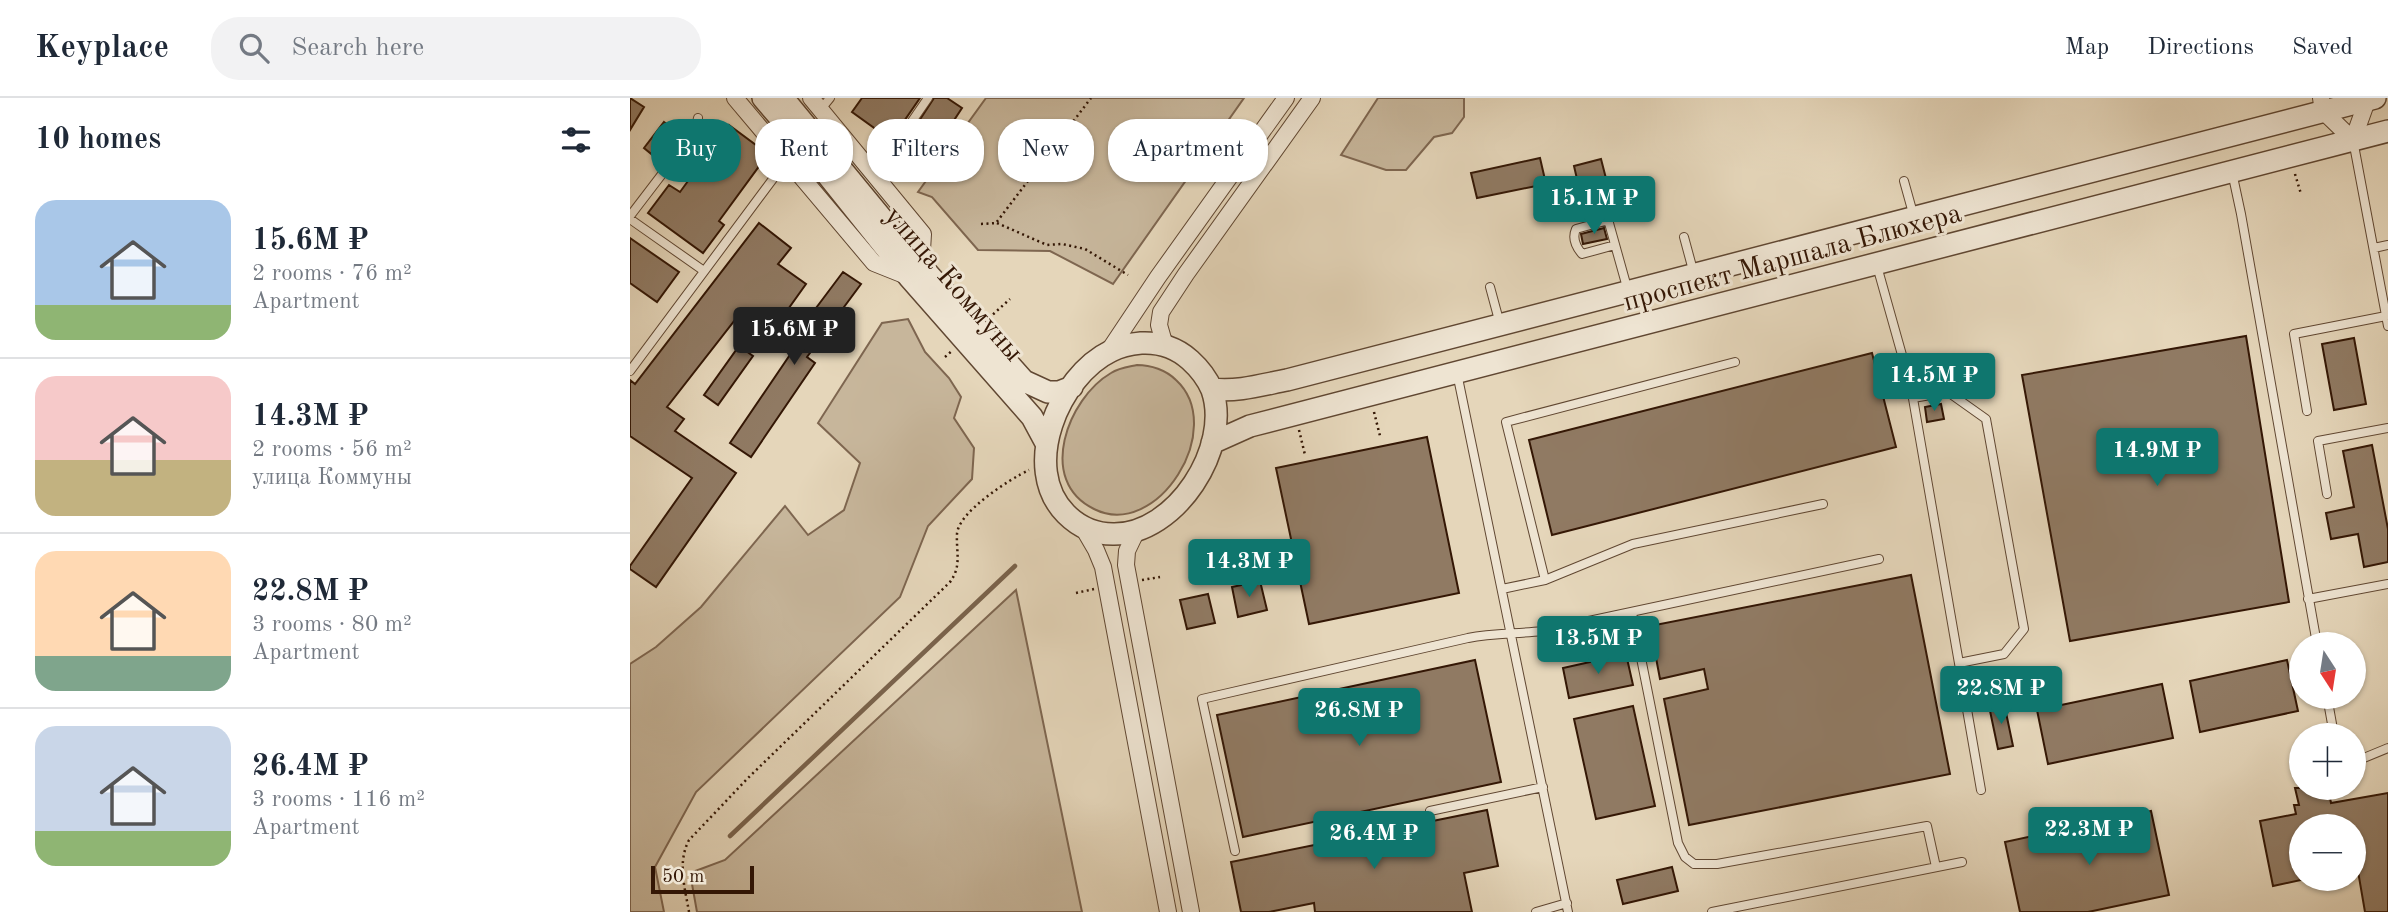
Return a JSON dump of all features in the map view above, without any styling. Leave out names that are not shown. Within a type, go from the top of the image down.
[{"type":"street","points":[[736,98],[755,121]]},
{"type":"street","name":"улица Коммуны","points":[[763,98],[915,272],[1024,381],[1048,392],[1059,392],[1072,387]]},
{"type":"street","name":"улица Коммуны","points":[[783,98],[915,272],[1032,416],[1046,453]]},
{"type":"street","points":[[1108,352],[1286,98]]},
{"type":"street","points":[[1165,346],[1159,325],[1161,312],[1312,98]]},
{"type":"street","points":[[2322,105],[2353,140],[2371,99]]},
{"type":"street","name":"проспект Маршала Блюхера","points":[[1212,389],[1244,389],[1287,380],[1914,217],[2322,105],[2371,99]]},
{"type":"street","points":[[821,102],[867,164]]},
{"type":"street","name":"проспект Маршала Блюхера","points":[[1212,443],[1250,426],[2388,131]]},
{"type":"street","points":[[806,182],[874,262],[915,272],[923,234],[881,182]]},
{"type":"street","points":[[1082,526],[1108,534],[1137,530],[1154,523],[1172,510],[1202,469],[1212,443],[1216,418],[1212,389],[1203,373],[1186,356],[1158,343],[1124,345],[1108,352],[1084,372],[1072,387],[1054,417],[1046,453],[1053,496],[1061,509],[1082,526],[1103,567],[1168,912]]},
{"type":"street","points":[[1137,530],[1127,551],[1126,565],[1191,912]]},
{"type":"street","points":[[1157,912],[1164,890]]},
{"type":"lane","points":[[914,119],[928,98]]},
{"type":"lane","points":[[698,118],[695,131],[630,218],[704,271]]},
{"type":"lane","points":[[2353,140],[2388,326]]},
{"type":"lane","points":[[2232,172],[2315,632]]},
{"type":"lane","points":[[1904,181],[1914,217]]},
{"type":"lane","points":[[630,372],[771,182]]},
{"type":"lane","points":[[1615,245],[1582,254],[1573,234],[1576,229],[1605,221],[1609,223],[1628,291]]},
{"type":"lane","points":[[1684,237],[1694,274]]},
{"type":"lane","points":[[2374,248],[2388,245]]},
{"type":"lane","points":[[1876,264],[1913,398],[1981,790]]},
{"type":"lane","points":[[1490,287],[1501,325]]},
{"type":"lane","points":[[2307,411],[2294,334],[2386,316]]},
{"type":"lane","points":[[1545,580],[1506,422],[1735,362]]},
{"type":"lane","points":[[1457,372],[1567,908],[1536,912]]},
{"type":"lane","points":[[1913,398],[1948,392],[1986,419],[2024,629],[2004,654],[1959,663]]},
{"type":"lane","points":[[2327,494],[2318,441],[2388,428]]},
{"type":"lane","points":[[1502,589],[1545,580],[1633,544],[1823,504]]},
{"type":"lane","points":[[1235,851],[1202,699],[1468,638],[1493,633],[1511,635],[1542,631],[1879,559]]},
{"type":"lane","points":[[2308,599],[2388,584]]},
{"type":"lane","points":[[1633,613],[1678,843],[1685,857],[1694,864],[1717,864],[1927,826],[1937,867]]},
{"type":"lane","points":[[2366,757],[2388,748]]},
{"type":"lane","points":[[1430,811],[1543,787]]},
{"type":"lane","points":[[1712,912],[1962,862]]},
{"type":"path","points":[[996,223],[1091,98]]},
{"type":"path","points":[[2293,166],[2301,194]]},
{"type":"path","points":[[981,223],[996,223],[1047,245],[1062,244],[1085,249],[1128,275]]},
{"type":"path","points":[[1373,410],[1380,436]]},
{"type":"path","points":[[1299,429],[1306,455]]},
{"type":"path","points":[[689,912],[682,861],[689,841],[748,778],[950,582],[957,572],[957,531],[962,522],[992,492],[1046,453]]},
{"type":"shaded area","points":[[986,98],[1244,98],[1229,119],[1108,119],[1108,182],[1185,182],[1113,284],[1050,251],[978,250],[932,197],[918,192],[925,182],[984,182],[984,119],[971,119]]},
{"type":"shaded area","points":[[1378,98],[1464,98],[1464,117],[1452,133],[1434,137],[1406,170],[1386,170],[1341,155]]},
{"type":"shaded area","points":[[908,319],[925,352],[949,378],[961,397],[954,418],[974,448],[972,479],[928,526],[900,597],[696,792],[655,867],[664,912],[630,912],[630,664],[656,647],[701,607],[785,506],[808,535],[844,510],[860,463],[818,423],[882,323]]},
{"type":"shaded area","points":[[1137,365],[1158,369],[1176,380],[1190,401],[1194,425],[1190,450],[1178,474],[1161,495],[1141,509],[1118,515],[1094,509],[1076,496],[1066,479],[1063,460],[1065,440],[1071,420],[1096,385],[1114,371]]},
{"type":"shaded area","points":[[1016,590],[1082,912],[697,912],[690,873],[725,860]]},
{"type":"building","points":[[630,98],[644,107],[630,130]]},
{"type":"building","points":[[862,98],[920,98],[906,119],[867,119],[867,123],[852,112]]},
{"type":"building","points":[[934,98],[947,98],[962,108],[955,119],[920,119]]},
{"type":"building","points":[[741,134],[755,144],[755,172],[719,221],[724,225],[703,253],[648,213],[669,185],[680,192],[687,182],[741,182]]},
{"type":"building","points":[[651,139],[651,154],[644,148]]},
{"type":"building","points":[[1540,158],[1546,184],[1477,198],[1471,173]]},
{"type":"building","points":[[1601,159],[1611,198],[1583,205],[1574,166]]},
{"type":"building","points":[[759,223],[791,248],[778,264],[806,284],[771,333],[742,311],[667,407],[684,419],[675,431],[736,473],[656,587],[630,569],[630,566],[692,478],[630,436],[630,380],[635,384]]},
{"type":"building","points":[[1604,228],[1607,239],[1583,244],[1581,234]]},
{"type":"building","points":[[630,238],[679,272],[657,302],[630,283]]},
{"type":"building","points":[[843,272],[861,284],[807,357],[815,363],[751,457],[730,443],[800,340],[795,336]]},
{"type":"building","points":[[2246,336],[2289,602],[2070,641],[2022,375]]},
{"type":"building","points":[[2354,338],[2366,404],[2334,410],[2322,344]]},
{"type":"building","points":[[739,346],[753,356],[718,405],[704,395]]},
{"type":"building","points":[[1872,353],[1896,447],[1552,535],[1529,440]]},
{"type":"building","points":[[1941,404],[1944,419],[1927,422],[1925,407]]},
{"type":"building","points":[[1427,437],[1459,593],[1309,624],[1276,468]]},
{"type":"building","points":[[2372,445],[2388,529],[2388,562],[2364,567],[2358,534],[2331,539],[2326,513],[2354,507],[2343,451]]},
{"type":"building","points":[[1911,575],[1950,774],[1689,825],[1664,699],[1708,689],[1704,669],[1660,679],[1650,626]]},
{"type":"building","points":[[1260,581],[1267,610],[1238,617],[1232,587]]},
{"type":"building","points":[[1208,594],[1215,623],[1187,629],[1180,600]]},
{"type":"building","points":[[1626,654],[1633,685],[1569,698],[1563,668]]},
{"type":"building","points":[[1475,660],[1501,782],[1243,837],[1217,715]]},
{"type":"building","points":[[2287,660],[2289,709],[2298,711],[2200,732],[2190,681]]},
{"type":"building","points":[[2162,684],[2173,738],[2048,764],[2037,710]]},
{"type":"building","points":[[2004,703],[2013,746],[1998,749],[1989,706]]},
{"type":"building","points":[[1633,706],[1655,806],[1596,819],[1574,719]]},
{"type":"building","points":[[2388,793],[2388,912],[2365,912],[2361,891],[2366,891],[2366,814],[2296,814],[2294,805],[2299,805],[2298,800],[2330,800],[2331,803],[2366,800],[2366,797]]},
{"type":"building","points":[[1487,810],[1498,866],[1464,873],[1472,912],[1315,912],[1314,903],[1269,912],[1241,912],[1231,862]]},
{"type":"building","points":[[2151,811],[2169,895],[2088,912],[2020,912],[2005,842]]},
{"type":"building","points":[[2289,815],[2289,883],[2273,886],[2260,821]]},
{"type":"building","points":[[1672,867],[1678,891],[1623,904],[1617,880]]},
{"type":"waterway","points":[[730,836],[1015,566]]}]
